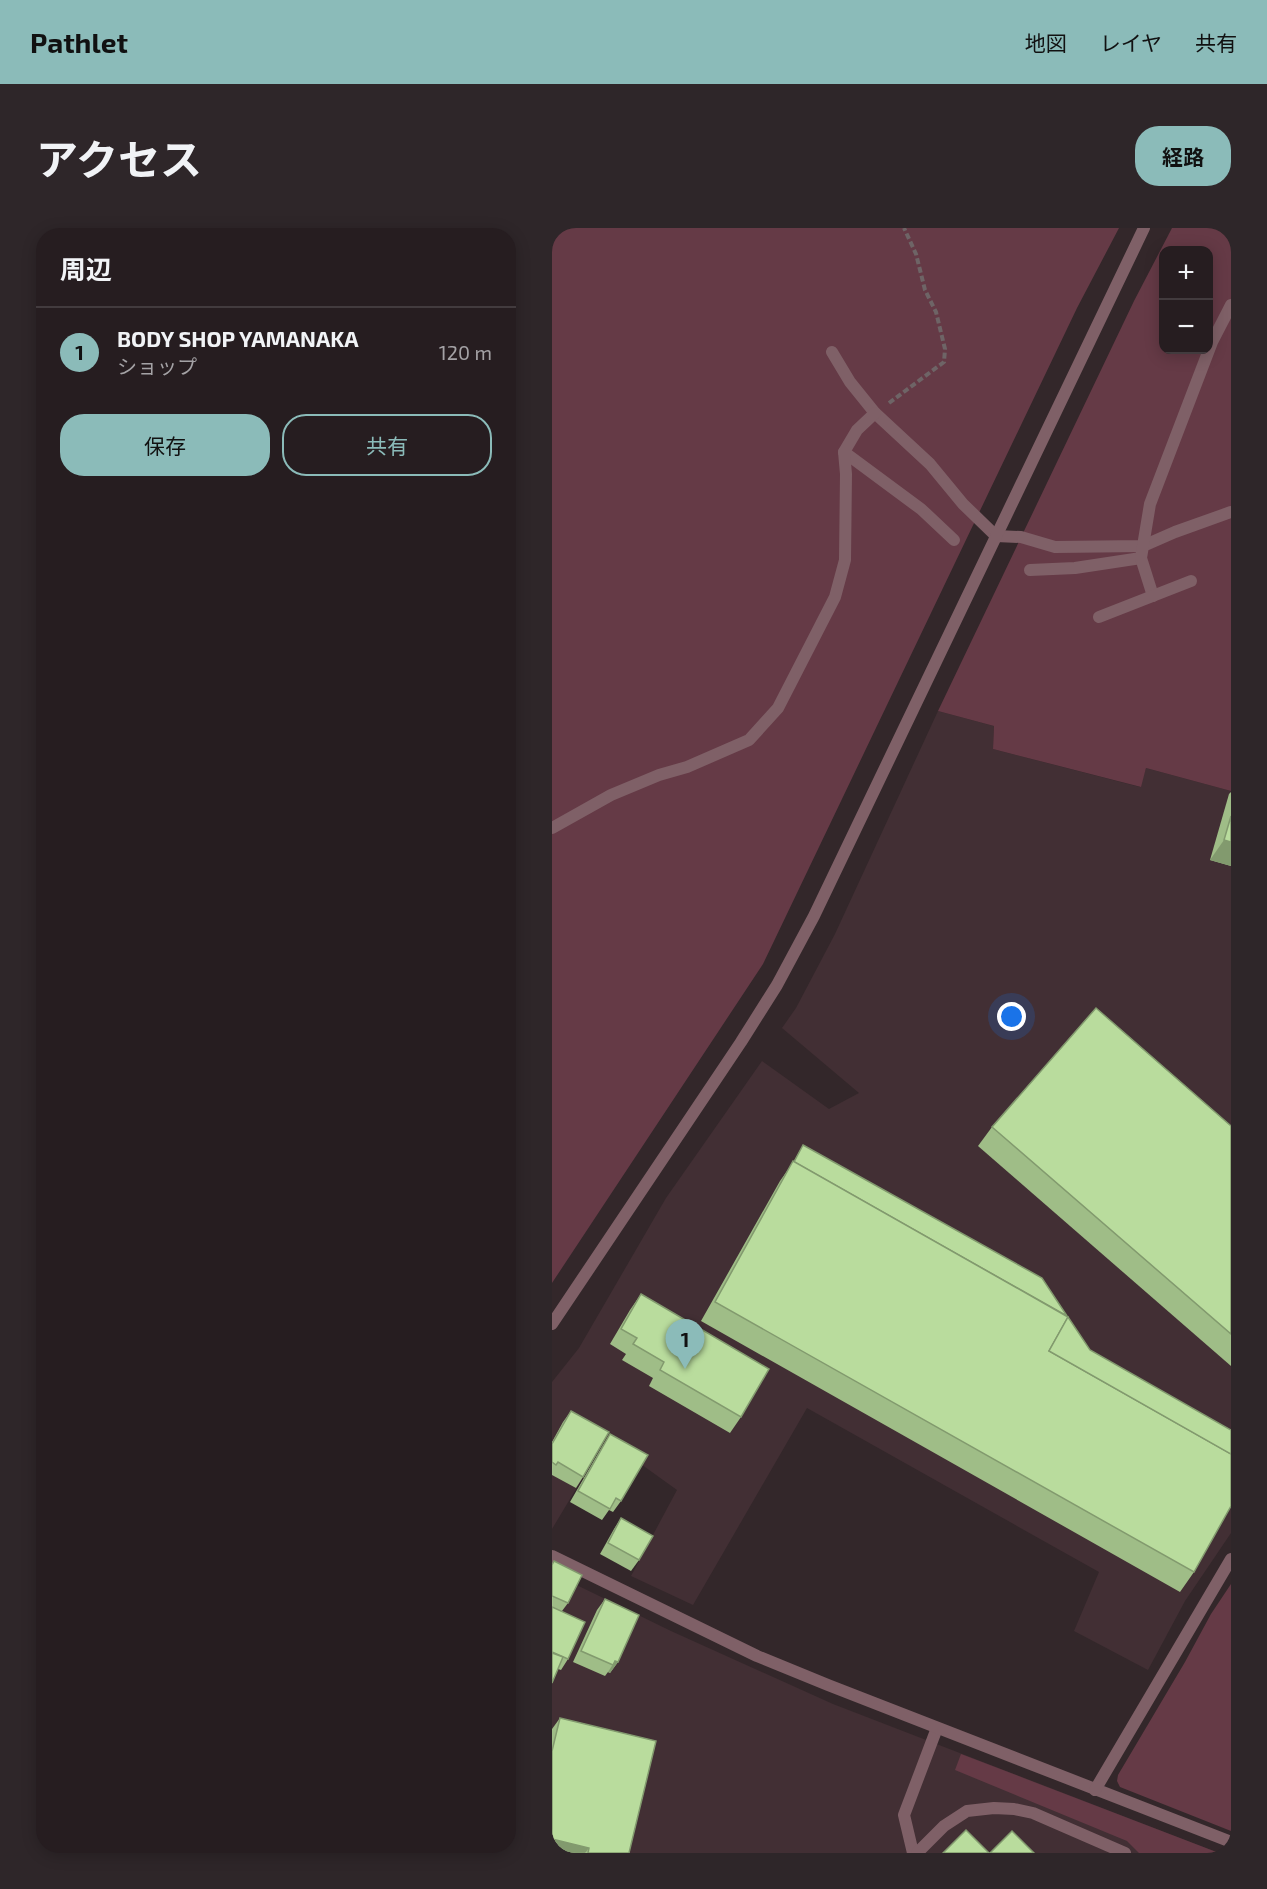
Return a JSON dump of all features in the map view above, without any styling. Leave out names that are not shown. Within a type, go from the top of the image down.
[{"type":"street","points":[[552,1324],[735,1052],[777,985],[814,916],[1144,228]]},
{"type":"street","points":[[1153,596],[1142,552],[1150,504],[1212,342],[1231,305]]},
{"type":"street","points":[[832,351],[850,382],[875,412],[930,464],[963,504],[996,536],[1021,537],[1055,547],[1142,552]]},
{"type":"street","points":[[552,828],[611,795],[659,775],[687,767],[749,740],[778,708],[835,597],[845,560],[844,452],[856,430],[875,412]]},
{"type":"street","points":[[844,452],[921,509],[954,540]]},
{"type":"street","points":[[1030,570],[1075,568],[1142,552],[1175,532],[1231,512]]},
{"type":"street","points":[[1099,617],[1191,581]]},
{"type":"street","points":[[552,1556],[757,1656],[1231,1842]]},
{"type":"street","points":[[1095,1790],[1231,1559]]},
{"type":"street","points":[[937,1728],[904,1815],[915,1853],[944,1826],[967,1812],[994,1808],[1033,1813],[1125,1853]]},
{"type":"path","points":[[875,412],[944,362],[945,349],[936,312],[904,228]]},
{"type":"shaded area","points":[[552,228],[1119,228],[1077,308],[763,964],[552,1283]]},
{"type":"shaded area","points":[[1172,228],[1231,228],[1231,791],[1146,768],[1141,787],[993,749],[994,726],[938,711],[1159,253],[1159,354],[1213,354],[1213,246],[1163,246]]},
{"type":"shaded area","points":[[938,711],[994,726],[993,749],[1140,787],[1146,768],[1231,791],[1231,1533],[1185,1601],[1148,1670],[1074,1631],[1099,1572],[807,1408],[693,1605],[631,1576],[677,1490],[606,1439],[552,1529],[552,1382],[579,1348],[666,1198],[762,1061],[829,1109],[859,1093],[782,1028],[796,1008],[835,934]]},
{"type":"shaded area","points":[[552,1573],[671,1631],[833,1704],[1219,1853],[552,1853]]},
{"type":"shaded area","points":[[1231,1584],[1231,1831],[1120,1787],[1117,1781],[1118,1775],[1211,1614]]},
{"type":"shaded area","points":[[961,1754],[1219,1853],[1139,1853],[1127,1841],[955,1770]]},
{"type":"building","points":[[1231,816],[1231,842],[1224,840]]},
{"type":"building","points":[[1096,1008],[1231,1126],[1231,1334],[992,1127]]},
{"type":"building","points":[[803,1145],[1042,1278],[1067,1316],[794,1162]]},
{"type":"building","points":[[793,1161],[1068,1317],[1049,1351],[1231,1454],[1231,1506],[1194,1572],[715,1302]]},
{"type":"building","points":[[641,1294],[769,1369],[741,1417],[660,1370],[664,1362],[633,1344],[637,1338],[621,1329]]},
{"type":"building","points":[[1068,1317],[1090,1350],[1231,1430],[1231,1454],[1049,1351]]},
{"type":"building","points":[[571,1411],[609,1432],[583,1477],[558,1462],[556,1465],[552,1462],[552,1444]]},
{"type":"building","points":[[610,1434],[648,1455],[621,1501],[616,1498],[610,1509],[578,1491]]},
{"type":"building","points":[[621,1518],[653,1536],[639,1560],[608,1543]]},
{"type":"building","points":[[554,1561],[582,1575],[568,1603],[552,1596]]},
{"type":"building","points":[[605,1599],[639,1615],[618,1662],[615,1661],[613,1665],[581,1651]]},
{"type":"building","points":[[552,1607],[585,1622],[568,1659],[552,1652]]},
{"type":"building","points":[[552,1653],[563,1657],[552,1683]]},
{"type":"building","points":[[560,1718],[656,1741],[629,1853],[588,1853],[589,1848],[552,1839],[552,1751]]},
{"type":"building","points":[[966,1830],[989,1853],[943,1853]]},
{"type":"building","points":[[1012,1831],[1034,1853],[990,1853]]},
{"type":"place","name":"BODY SHOP YAMANAKA","points":[[685,1369]]}]
